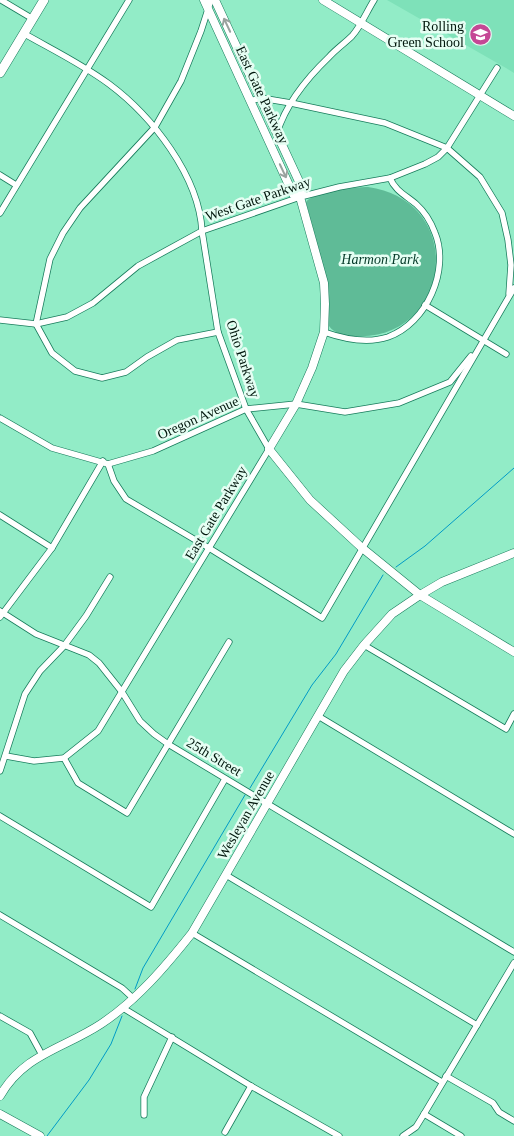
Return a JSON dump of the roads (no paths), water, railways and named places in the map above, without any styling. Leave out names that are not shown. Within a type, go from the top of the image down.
[{"type":"main road","points":[[0,73],[44,0]]},
{"type":"street","points":[[2,0],[32,19]]},
{"type":"street","points":[[0,213],[129,0]]},
{"type":"street","name":"East Gate Parkway","points":[[204,0],[293,194],[300,197]]},
{"type":"street","points":[[210,0],[209,9],[181,81],[155,127],[80,208],[63,233],[50,258],[36,324],[52,353],[75,371],[102,378],[126,372],[177,340],[218,332]]},
{"type":"street","name":"East Gate Parkway","points":[[64,758],[98,732],[296,404],[312,368],[324,332],[326,304],[324,283],[300,197],[303,190],[215,0]]},
{"type":"street","points":[[323,0],[514,116]]},
{"type":"street","points":[[277,133],[291,103],[328,57],[353,35],[374,0]]},
{"type":"street","name":"Ohio Parkway","points":[[23,32],[109,84],[155,127],[185,173],[201,215],[218,332],[246,409],[270,449],[310,500],[361,547],[420,595],[514,652]]},
{"type":"street","name":"West Gate Parkway","points":[[0,320],[36,324],[67,317],[93,303],[138,266],[202,232],[300,197],[340,187],[390,178],[425,164],[438,157],[447,148],[497,68]]},
{"type":"street","points":[[250,100],[260,98],[291,103],[385,123],[447,148],[480,177],[502,213],[511,265],[509,296]]},
{"type":"street","points":[[0,175],[16,185]]},
{"type":"street","points":[[324,332],[358,340],[388,337],[407,325],[425,305],[435,287],[440,252],[437,238],[422,210],[395,188],[390,178]]},
{"type":"street","points":[[105,462],[114,482],[126,499],[322,618],[361,547],[514,288]]},
{"type":"street","points":[[425,305],[506,354]]},
{"type":"street","name":"Oregon Avenue","points":[[105,462],[152,451],[246,409],[296,404],[345,412],[399,403],[450,382],[483,341]]},
{"type":"street","points":[[0,418],[52,448],[105,462]]},
{"type":"street","points":[[1,614],[52,548],[105,462]]},
{"type":"street","points":[[0,515],[52,548]]},
{"type":"street","name":"Wesleyan Avenue","points":[[0,1096],[20,1070],[42,1055],[100,1025],[124,1008],[168,964],[192,933],[344,671],[392,614],[442,582],[514,553]]},
{"type":"street","points":[[0,771],[25,694],[40,671],[64,646],[86,616],[110,576]]},
{"type":"street","name":"25th Street","points":[[1,614],[36,634],[89,655],[99,662],[122,692],[140,721],[168,744],[514,952]]},
{"type":"street","points":[[6,756],[34,761],[64,758],[78,783],[127,812],[229,642]]},
{"type":"street","points":[[364,645],[506,729],[514,714]]},
{"type":"street","points":[[318,716],[514,834]]},
{"type":"street","points":[[0,816],[151,907],[225,778]]},
{"type":"street","points":[[226,875],[477,1025]]},
{"type":"street","points":[[0,915],[122,988],[134,999]]},
{"type":"street","points":[[192,933],[442,1082]]},
{"type":"street","points":[[404,1136],[416,1127],[514,963]]},
{"type":"street","points":[[124,1008],[251,1086],[339,1136]]},
{"type":"street","points":[[0,1016],[30,1033],[42,1055]]},
{"type":"street","points":[[144,1115],[144,1097],[172,1037]]},
{"type":"street","points":[[446,1076],[493,1103],[499,1112],[514,1121]]},
{"type":"street","points":[[224,1132],[251,1086]]},
{"type":"street","points":[[0,1114],[40,1136]]},
{"type":"street","points":[[424,1114],[461,1136]]},
{"type":"waterway","points":[[396,567],[425,546],[514,468]]},
{"type":"waterway","points":[[250,788],[312,685],[336,654],[383,575]]},
{"type":"waterway","points":[[135,989],[143,968],[245,795]]},
{"type":"waterway","points":[[47,1136],[89,1080],[111,1044],[122,1016]]},
{"type":"place","name":"Rolling Green School","points":[[480,34]]},
{"type":"park label","name":"Harmon Park","points":[[380,259]]}]
